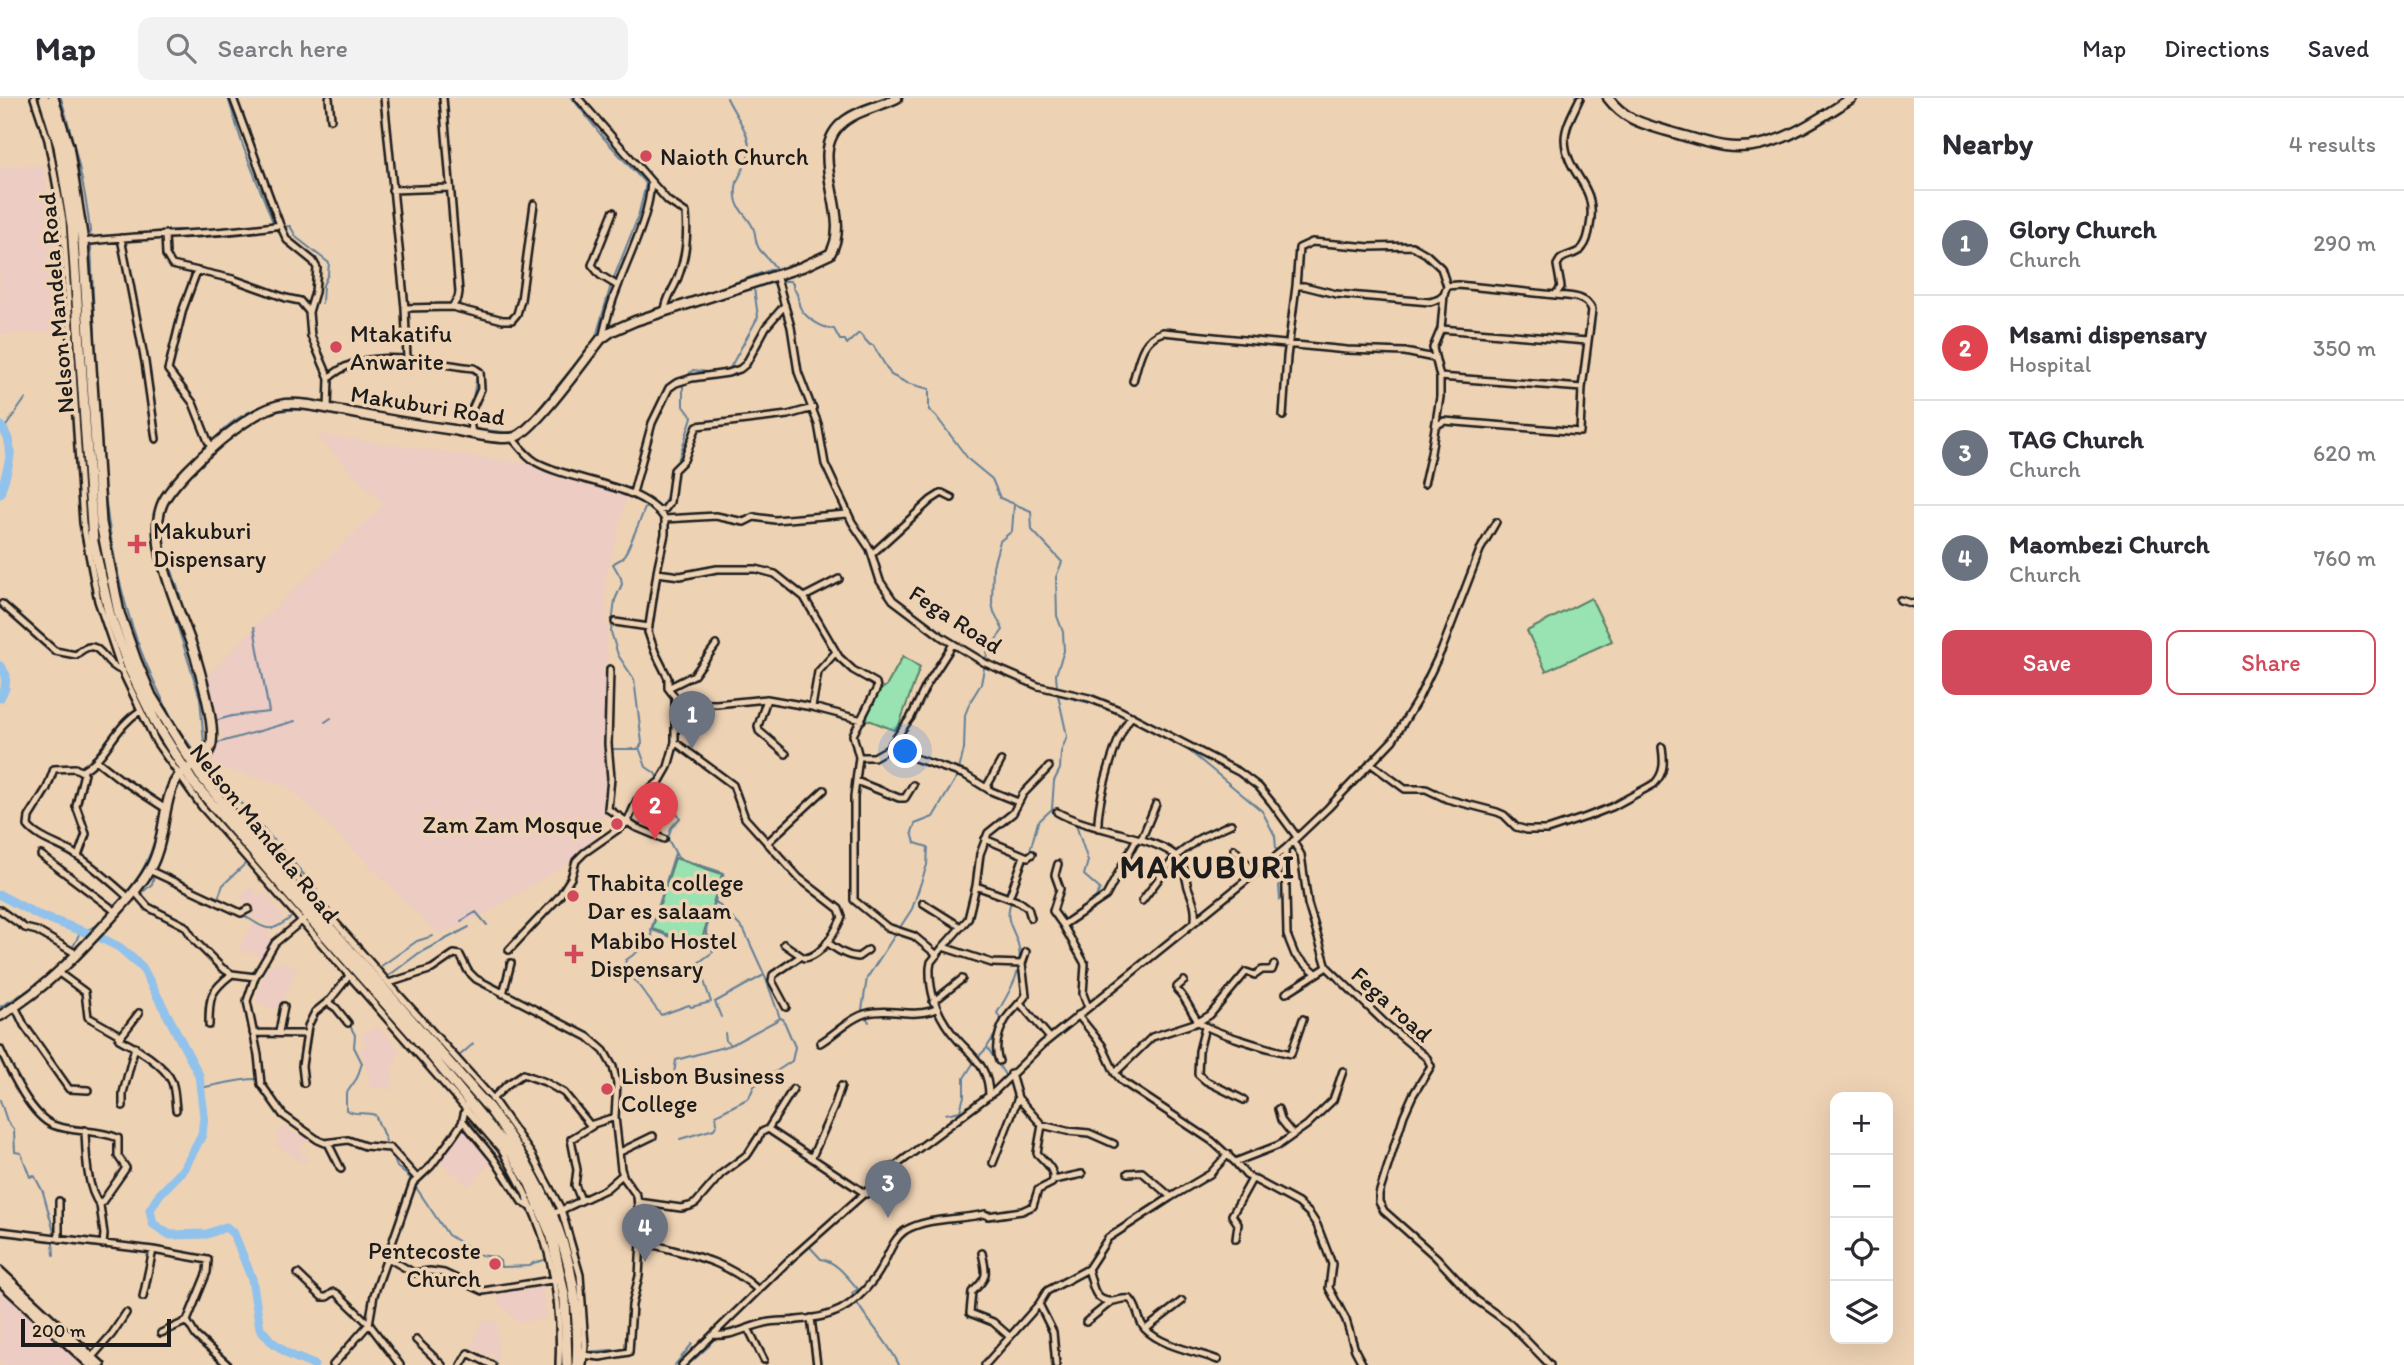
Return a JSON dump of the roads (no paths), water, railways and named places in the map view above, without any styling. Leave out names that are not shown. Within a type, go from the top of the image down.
[{"type":"main road","name":"Nelson Mandela Road","points":[[44,98],[59,146],[72,225],[93,542],[126,671],[186,771],[229,826],[305,919],[512,1154],[530,1184],[538,1209],[552,1237],[567,1317],[567,1365]]},
{"type":"main road","name":"Nelson Mandela Road","points":[[53,98],[68,146],[83,242],[101,523],[110,575],[128,637],[151,696],[186,771],[230,813],[490,1103],[557,1211],[573,1291],[581,1354],[577,1365]]},
{"type":"street","points":[[34,98],[48,140],[63,220],[85,536],[98,601],[140,711],[156,742],[186,771]]},
{"type":"street","points":[[233,98],[280,225],[288,240],[315,264],[316,281],[309,312],[311,336],[329,378],[328,409]]},
{"type":"street","points":[[328,98],[331,119]]},
{"type":"street","points":[[384,98],[405,308],[407,359]]},
{"type":"street","points":[[443,98],[459,292],[452,307]]},
{"type":"street","points":[[578,98],[668,201],[683,209],[686,215],[687,244],[677,279],[665,304],[665,311]]},
{"type":"street","name":"Makuburi Road","points":[[0,1016],[47,984],[132,895],[149,870],[159,848],[170,792],[186,771],[204,759],[211,747],[211,721],[195,654],[162,559],[157,532],[164,499],[188,471],[251,417],[284,404],[472,433],[512,438],[521,435],[601,340],[612,331],[822,259],[832,250],[836,221],[828,147],[831,138],[847,119],[897,98]]},
{"type":"street","points":[[1555,295],[1561,287],[1558,265],[1560,260],[1583,247],[1592,215],[1591,198],[1576,174],[1566,143],[1566,133],[1580,98]]},
{"type":"street","points":[[1608,98],[1623,116],[1712,144],[1746,147],[1762,146],[1781,139],[1852,98]]},
{"type":"street","points":[[601,340],[618,286],[633,251],[650,197],[651,182]]},
{"type":"street","points":[[392,190],[449,188]]},
{"type":"street","points":[[405,308],[452,307],[503,320],[515,318],[523,283],[534,204]]},
{"type":"street","points":[[613,212],[592,265],[600,275],[618,286]]},
{"type":"street","points":[[83,242],[249,230],[280,225]]},
{"type":"street","points":[[165,234],[166,255],[169,262],[175,266],[233,279],[300,301],[309,312]]},
{"type":"street","points":[[121,238],[145,362],[156,439]]},
{"type":"street","points":[[1283,416],[1299,248],[1312,242],[1370,247],[1412,246],[1441,268],[1447,286],[1441,329],[1434,343],[1434,358],[1440,377],[1435,429],[1424,484]]},
{"type":"street","points":[[197,271],[183,309],[169,370],[193,403],[213,448]]},
{"type":"street","name":"Fega Road","points":[[775,275],[791,327],[798,372],[813,408],[825,464],[848,514],[872,554],[880,581],[893,600],[953,644],[1028,682],[1089,698],[1132,716],[1239,772],[1266,795],[1295,839]]},
{"type":"street","points":[[1296,286],[1336,294],[1430,302],[1444,295]]},
{"type":"street","points":[[1435,429],[1437,424],[1444,421],[1580,432],[1591,310],[1584,299],[1447,286]]},
{"type":"street","points":[[632,493],[652,423],[671,386],[692,378],[740,369],[746,364],[766,327],[785,305]]},
{"type":"street","points":[[1441,329],[1587,341]]},
{"type":"street","points":[[1133,381],[1145,343],[1163,332],[1289,345],[1405,352],[1434,358]]},
{"type":"street","points":[[329,378],[342,367],[358,362],[407,359],[474,368],[480,372],[481,388],[469,416],[472,433]]},
{"type":"street","points":[[1440,377],[1582,388]]},
{"type":"street","points":[[659,511],[665,509],[670,502],[674,470],[684,460],[697,426],[789,415],[813,408]]},
{"type":"street","points":[[509,950],[559,897],[571,878],[576,861],[627,823],[637,800],[664,776],[675,741],[675,698],[668,688],[668,678],[655,652],[649,627],[665,534],[665,519],[643,497],[549,468],[530,458],[512,438]]},
{"type":"street","points":[[872,554],[932,500],[942,493],[952,498]]},
{"type":"street","points":[[665,519],[716,516],[744,522],[754,517],[775,520],[848,514]]},
{"type":"street","points":[[682,1365],[758,1290],[916,1149],[989,1096],[1050,1038],[1313,824],[1393,740],[1430,680],[1475,561],[1496,522]]},
{"type":"street","points":[[657,573],[680,576],[709,569],[757,569],[775,574],[804,597],[836,652],[852,670],[877,685],[853,735],[859,757],[853,890],[856,904],[887,927],[914,936],[937,955]]},
{"type":"street","points":[[804,597],[839,579]]},
{"type":"street","points":[[1900,600],[1914,604]]},
{"type":"street","points":[[2,604],[55,651],[76,655],[87,645],[91,645],[98,649],[110,664],[126,671]]},
{"type":"street","points":[[615,622],[649,627]]},
{"type":"street","points":[[859,757],[874,757],[888,748],[911,717],[953,644]]},
{"type":"street","points":[[668,688],[694,675],[716,645]]},
{"type":"street","points":[[812,707],[818,672],[836,652]]},
{"type":"street","points":[[610,669],[608,744],[611,778],[608,805],[611,813],[627,823],[664,839]]},
{"type":"street","points":[[675,703],[716,704],[767,699],[862,720]]},
{"type":"street","points":[[767,699],[758,726],[759,731],[786,754]]},
{"type":"street","points":[[82,771],[96,760],[123,724],[140,711]]},
{"type":"street","points":[[1098,828],[1099,811],[1116,744],[1132,716]]},
{"type":"street","points":[[675,741],[733,785],[745,818],[799,878],[833,904],[841,914]]},
{"type":"street","points":[[1370,763],[1405,789],[1426,789],[1447,799],[1497,812],[1516,827],[1547,830],[1612,807],[1654,784],[1664,766],[1662,747]]},
{"type":"street","points":[[888,748],[965,775],[1018,802]]},
{"type":"street","points":[[96,760],[128,785],[166,809]]},
{"type":"street","points":[[986,788],[1001,761]]},
{"type":"street","points":[[82,771],[63,767],[54,769],[47,789],[27,821],[34,833],[78,856],[148,907],[185,926],[206,953],[232,974],[255,977]]},
{"type":"street","points":[[989,1096],[982,1066],[976,1056],[957,1039],[936,1009],[930,968],[943,947],[968,919],[976,886],[977,865],[985,839],[993,828],[1013,813],[1018,802],[1049,767]]},
{"type":"street","points":[[78,856],[86,834],[77,810],[82,771]]},
{"type":"street","points":[[856,781],[899,798],[905,798],[913,785]]},
{"type":"street","points":[[767,843],[824,790]]},
{"type":"street","points":[[1063,925],[1106,896],[1156,804]]},
{"type":"street","points":[[1058,812],[1098,828],[1139,839],[1175,856],[1184,868],[1194,900],[1195,922]]},
{"type":"street","points":[[230,813],[247,821],[490,1103],[523,1074],[564,1093],[592,1126]]},
{"type":"street","points":[[1142,901],[1175,856],[1200,838],[1231,824]]},
{"type":"street","points":[[985,839],[1024,856],[1032,854]]},
{"type":"street","name":"Fega road","points":[[1295,839],[1301,855],[1308,904],[1327,967],[1385,1023],[1427,1058],[1431,1066],[1404,1115],[1378,1194],[1381,1207],[1436,1257],[1475,1299],[1510,1324],[1550,1365]]},
{"type":"street","points":[[1234,849],[1255,873]]},
{"type":"street","points":[[1285,849],[1287,935],[1295,955],[1315,972]]},
{"type":"street","points":[[41,855],[119,909]]},
{"type":"street","points":[[1009,898],[1024,856]]},
{"type":"street","points":[[1058,864],[1055,875],[1060,889],[1053,911],[1085,964],[1083,994],[1088,1007]]},
{"type":"street","points":[[149,870],[217,900],[241,914],[249,909]]},
{"type":"street","points":[[976,886],[1028,908],[1031,918]]},
{"type":"street","points":[[923,903],[961,927]]},
{"type":"street","points":[[784,944],[800,956],[810,958],[827,942],[838,925],[841,914],[856,904]]},
{"type":"street","points":[[0,910],[26,928],[80,949]]},
{"type":"street","points":[[334,1364],[369,1324],[374,1296],[413,1183],[438,1157],[463,1121],[468,1104],[349,976],[305,919],[275,943],[255,977],[247,1001],[259,1063],[258,1079],[267,1095],[289,1120],[318,1140],[328,1143],[344,1140],[365,1146],[390,1148],[417,1178]]},
{"type":"street","points":[[827,942],[838,951],[851,956],[858,957],[868,950]]},
{"type":"street","points":[[943,947],[992,963],[1022,964]]},
{"type":"street","points":[[999,1061],[995,1048],[1002,1027],[1026,995],[1022,964],[1026,952]]},
{"type":"street","points":[[389,983],[432,969],[456,954],[463,957],[468,971],[476,979],[576,1030],[604,1051],[614,1067],[615,1117],[622,1175],[635,1192],[638,1202],[641,1241],[639,1276],[632,1305],[629,1352],[600,1357],[581,1354],[583,1365]]},
{"type":"street","points":[[786,1007],[772,981],[773,975],[800,956]]},
{"type":"street","points":[[503,994],[511,963]]},
{"type":"street","points":[[1115,1073],[1153,1037],[1198,1021],[1219,1007],[1246,972],[1255,975],[1262,970],[1272,970],[1274,965]]},
{"type":"street","points":[[1286,993],[1306,982],[1315,972],[1327,967]]},
{"type":"street","points":[[61,971],[85,992],[87,1016],[118,1034],[119,1039],[135,1047],[169,1077],[176,1110]]},
{"type":"street","points":[[209,1025],[208,1004],[211,995],[232,974]]},
{"type":"street","points":[[304,1083],[302,1073],[308,1026],[315,1012],[349,976]]},
{"type":"street","points":[[933,1002],[962,979]]},
{"type":"street","points":[[1184,981],[1176,988],[1205,1027],[1291,1054],[1303,1020]]},
{"type":"street","points":[[327,1002],[336,1008],[348,1023]]},
{"type":"street","points":[[1020,1003],[1050,1038]]},
{"type":"street","points":[[15,1006],[24,1025],[69,1089],[89,1090]]},
{"type":"street","points":[[279,1032],[284,1006]]},
{"type":"street","points":[[820,1044],[868,1013],[882,1011],[911,1015],[936,1009]]},
{"type":"street","points":[[119,1039],[139,1013]]},
{"type":"street","points":[[1078,1015],[1102,1045],[1115,1073],[1123,1082],[1212,1141],[1235,1161],[1242,1172],[1298,1203],[1309,1213],[1317,1224],[1332,1264],[1329,1288],[1346,1320],[1355,1350],[1363,1365]]},
{"type":"street","points":[[1205,1027],[1199,1051],[1199,1074],[1206,1081],[1244,1100]]},
{"type":"street","points":[[253,1033],[307,1034]]},
{"type":"street","points":[[123,1106],[122,1093],[135,1047]]},
{"type":"street","points":[[0,1049],[25,1098],[47,1121],[57,1126],[100,1132],[118,1138],[118,1156],[126,1168],[100,1205]]},
{"type":"street","points":[[1235,1161],[1279,1145],[1329,1105],[1336,1094],[1343,1071]]},
{"type":"street","points":[[1011,1074],[1018,1098],[1042,1125],[1089,1133],[1114,1144]]},
{"type":"street","points":[[812,1157],[841,1086]]},
{"type":"street","points":[[638,1202],[681,1208],[696,1203],[721,1174],[748,1154],[762,1132],[768,1129],[793,1088]]},
{"type":"street","points":[[993,1163],[1018,1098]]},
{"type":"street","points":[[1278,1109],[1281,1120],[1293,1135]]},
{"type":"street","points":[[581,1200],[575,1185],[577,1170],[571,1139],[592,1126],[615,1117]]},
{"type":"street","points":[[463,1121],[494,1159],[522,1202],[538,1209]]},
{"type":"street","points":[[1042,1125],[1037,1153],[1049,1164],[1054,1180]]},
{"type":"street","points":[[768,1129],[866,1194]]},
{"type":"street","points":[[85,1130],[88,1174],[100,1205],[103,1245]]},
{"type":"street","points":[[620,1152],[653,1136]]},
{"type":"street","points":[[328,1143],[341,1169]]},
{"type":"street","points":[[985,1365],[1039,1304],[1047,1291],[1088,1269],[1108,1238],[1210,1174],[1228,1154]]},
{"type":"street","points":[[1128,1173],[1142,1172],[1171,1197]]},
{"type":"street","points":[[713,1335],[730,1335],[764,1323],[839,1312],[850,1305],[875,1278],[897,1238],[904,1231],[952,1219],[1029,1209],[1033,1206],[1038,1190],[1054,1180],[1082,1174]]},
{"type":"street","points":[[557,1211],[612,1185],[622,1175]]},
{"type":"street","points":[[1236,1239],[1238,1224],[1232,1214],[1252,1179]]},
{"type":"street","points":[[59,1201],[59,1239]]},
{"type":"street","points":[[0,1231],[153,1250],[209,1262],[187,1321],[161,1333]]},
{"type":"street","points":[[641,1241],[710,1259],[741,1276],[758,1290]]},
{"type":"street","points":[[143,1297],[153,1250]]},
{"type":"street","points":[[982,1253],[985,1275],[982,1284],[972,1292],[970,1313],[993,1322],[1009,1336]]},
{"type":"street","points":[[388,1258],[414,1273],[444,1273],[483,1291],[559,1279],[559,1365]]},
{"type":"street","points":[[1088,1269],[1094,1292],[1101,1298],[1112,1301],[1127,1298],[1134,1302],[1146,1329],[1160,1340],[1218,1360]]},
{"type":"street","points":[[0,1270],[92,1361]]},
{"type":"street","points":[[298,1274],[322,1297],[334,1292],[338,1294],[369,1324],[400,1365]]},
{"type":"street","points":[[0,1276],[92,1361]]},
{"type":"street","points":[[0,1283],[92,1361],[102,1365]]},
{"type":"street","points":[[1086,1322],[1112,1301]]},
{"type":"street","points":[[1146,1329],[1182,1301]]},
{"type":"street","points":[[1039,1304],[1053,1332],[1055,1365]]},
{"type":"street","points":[[92,1361],[126,1313]]},
{"type":"street","points":[[811,1318],[817,1365]]},
{"type":"street","points":[[187,1321],[199,1339],[228,1365]]},
{"type":"street","points":[[748,1328],[764,1360]]},
{"type":"street","points":[[416,1340],[442,1365]]},
{"type":"street","points":[[461,1365],[468,1353],[492,1365]]},
{"type":"waterway","points":[[61,98],[78,160],[89,222],[100,441],[111,538],[134,632],[166,707],[197,754],[204,743],[200,698],[162,577],[153,529],[155,520]]},
{"type":"waterway","points":[[228,98],[243,146],[274,225]]},
{"type":"waterway","points":[[572,98],[601,135],[646,184],[638,217],[613,280]]},
{"type":"waterway","points":[[727,98],[743,126],[749,149],[736,185],[737,202],[752,225],[758,248],[777,270]]},
{"type":"waterway","points":[[282,227],[290,226],[297,238],[329,263],[323,285],[322,303]]},
{"type":"waterway","points":[[141,234],[169,230],[212,230]]},
{"type":"waterway","points":[[702,295],[775,268]]},
{"type":"waterway","points":[[782,278],[793,284],[803,312],[811,319],[834,329],[840,340],[845,340],[847,344],[859,333],[873,345],[891,375],[929,389],[929,410],[969,460],[992,479],[1000,498],[1031,511],[1032,530],[1062,562],[1056,577],[1057,616],[1063,632],[1064,651],[1056,674],[1057,688]]},
{"type":"waterway","points":[[633,326],[775,282]]},
{"type":"waterway","points":[[529,421],[595,340],[611,285]]},
{"type":"waterway","points":[[687,376],[693,370],[714,373],[730,368],[758,317],[754,288]]},
{"type":"waterway","points":[[391,361],[454,368]]},
{"type":"waterway","points":[[470,370],[477,376],[472,403]]},
{"type":"waterway","points":[[677,464],[692,417],[683,405],[683,384]]},
{"type":"waterway","points":[[4,429],[25,399]]},
{"type":"waterway","points":[[216,439],[232,423],[254,410],[278,401],[300,400]]},
{"type":"waterway","points":[[268,414],[295,410],[341,415]]},
{"type":"waterway","points":[[467,427],[469,411]]},
{"type":"waterway","points":[[80,412],[80,425]]},
{"type":"waterway","points":[[388,416],[469,428]]},
{"type":"waterway","points":[[0,425],[6,434],[10,450],[0,494]]},
{"type":"waterway","points":[[474,429],[514,433]]},
{"type":"waterway","points":[[80,440],[84,469]]},
{"type":"waterway","points":[[177,489],[215,451]]},
{"type":"waterway","points":[[665,507],[663,504],[669,493]]},
{"type":"waterway","points":[[162,520],[168,502]]},
{"type":"waterway","points":[[986,660],[987,652],[1003,630],[992,603],[993,566],[1000,541],[1012,531],[1014,505]]},
{"type":"waterway","points":[[609,749],[639,749],[642,743],[634,679],[618,655],[611,632],[615,600],[622,584],[613,564],[623,558],[645,508],[649,507]]},
{"type":"waterway","points":[[163,543],[181,598]]},
{"type":"waterway","points":[[186,616],[192,635]]},
{"type":"waterway","points":[[214,721],[269,712],[254,627]]},
{"type":"waterway","points":[[0,666],[6,675],[5,688],[0,698]]},
{"type":"waterway","points":[[959,770],[964,749],[965,715],[981,684],[984,668]]},
{"type":"waterway","points":[[1029,854],[1038,822],[1052,809],[1054,781],[1060,769],[1061,752],[1067,736],[1058,695],[1102,706]]},
{"type":"waterway","points":[[1117,712],[1127,718]]},
{"type":"waterway","points":[[325,722],[331,718]]},
{"type":"waterway","points":[[214,744],[295,721]]},
{"type":"waterway","points":[[1132,721],[1187,749],[1262,811],[1275,836],[1276,849]]},
{"type":"waterway","points":[[214,750],[207,765],[314,886],[317,890],[312,895]]},
{"type":"waterway","points":[[640,750],[646,767],[655,773],[658,779]]},
{"type":"waterway","points":[[162,802],[174,772]]},
{"type":"waterway","points":[[869,1022],[862,1010],[867,978],[912,909],[927,865],[928,847],[915,843],[912,832],[915,824],[933,817],[958,775]]},
{"type":"waterway","points":[[661,784],[680,818],[671,828],[668,839],[678,858],[724,873],[715,901],[744,930],[780,1018],[783,1019],[795,1047],[792,1061],[754,1086],[749,1098],[716,1115],[717,1124],[714,1129],[680,1139]]},
{"type":"waterway","points":[[127,892],[141,873],[150,853],[161,808]]},
{"type":"waterway","points":[[1052,809],[1054,814],[1063,818]]},
{"type":"waterway","points":[[1075,822],[1088,861],[1084,875],[1100,889],[1096,897],[1076,913]]},
{"type":"waterway","points":[[675,853],[651,930],[653,941],[626,960],[624,966],[661,1015],[689,1005],[691,1007],[711,1002],[698,963],[713,952],[706,930],[715,902]]},
{"type":"waterway","points":[[1277,858],[1280,900]]},
{"type":"waterway","points":[[1018,879],[1027,859]]},
{"type":"waterway","points":[[217,901],[223,885],[245,864]]},
{"type":"waterway","points":[[144,891],[152,884],[154,875]]},
{"type":"waterway","points":[[140,893],[148,881]]},
{"type":"waterway","points":[[0,895],[38,915],[119,947],[142,967],[199,1075],[204,1116],[202,1135],[184,1169],[159,1195],[150,1210],[153,1224],[170,1235],[207,1234],[226,1227],[234,1234],[252,1279],[260,1328],[271,1341],[290,1355],[314,1365]]},
{"type":"waterway","points":[[117,905],[123,896]]},
{"type":"waterway","points":[[1003,1022],[997,1013],[1015,980],[1020,953],[1009,919],[1011,901]]},
{"type":"waterway","points":[[0,1007],[46,977],[66,957],[79,934],[96,926],[111,912]]},
{"type":"waterway","points":[[461,921],[476,912],[487,925]]},
{"type":"waterway","points":[[243,915],[268,928],[279,926],[293,916]]},
{"type":"waterway","points":[[387,977],[419,953],[469,927]]},
{"type":"waterway","points":[[652,930],[698,947],[702,946],[706,932]]},
{"type":"waterway","points":[[377,969],[417,941],[433,936]]},
{"type":"waterway","points":[[721,1017],[715,1002],[764,975]]},
{"type":"waterway","points":[[641,1083],[674,1074],[676,1060],[731,1045],[779,1019]]},
{"type":"waterway","points":[[349,1024],[355,1035],[354,1047],[362,1063],[357,1078],[346,1094],[346,1110],[375,1115],[386,1141]]},
{"type":"waterway","points":[[998,1030],[987,1047],[1007,1078]]},
{"type":"waterway","points":[[725,1033],[726,1041],[730,1044]]},
{"type":"waterway","points":[[458,1057],[473,1044]]},
{"type":"waterway","points":[[979,1056],[986,1049]]},
{"type":"waterway","points":[[946,1114],[960,1111],[964,1096],[964,1078],[974,1062]]},
{"type":"waterway","points":[[200,1088],[257,1079]]},
{"type":"waterway","points":[[471,1079],[486,1095]]},
{"type":"waterway","points":[[0,1100],[7,1121],[14,1130],[15,1152],[21,1153],[30,1177],[34,1175],[43,1192],[54,1232]]},
{"type":"waterway","points":[[392,1154],[397,1167],[409,1177],[448,1235],[480,1255],[495,1257],[500,1261],[501,1267],[530,1266],[548,1259]]},
{"type":"waterway","points":[[833,1225],[855,1205]]},
{"type":"waterway","points":[[543,1226],[550,1248]]},
{"type":"waterway","points":[[53,1243],[54,1255]]},
{"type":"waterway","points":[[808,1245],[821,1259],[837,1266],[858,1289],[852,1293],[899,1365]]},
{"type":"waterway","points":[[0,1266],[90,1350]]},
{"type":"waterway","points":[[675,1365],[692,1344]]},
{"type":"waterway","points":[[688,1365],[710,1345]]},
{"type":"waterway","points":[[585,1352],[612,1350]]},
{"type":"place","name":"Naioth Church","points":[[646,156]]},
{"type":"place","name":"Mtakatifu Anwarite","points":[[336,347]]},
{"type":"place","name":"Makuburi Dispensary","points":[[137,544]]},
{"type":"place","name":"Glory Church","points":[[692,749]]},
{"type":"place","name":"Zam Zam Mosque","points":[[617,824]]},
{"type":"place","name":"Msami dispensary","points":[[655,840]]},
{"type":"place","name":"Thabita college Dar es salaam","points":[[573,896]]},
{"type":"place","name":"Mabibo Hostel Dispensary","points":[[574,954]]},
{"type":"place","name":"Lisbon Business College","points":[[607,1089]]},
{"type":"place","name":"TAG Church","points":[[888,1218]]},
{"type":"place","name":"Maombezi Church","points":[[645,1262]]},
{"type":"place","name":"Pentecoste Church","points":[[495,1264]]},
{"type":"district","name":"MAKUBURI","points":[[1208,867]]}]
